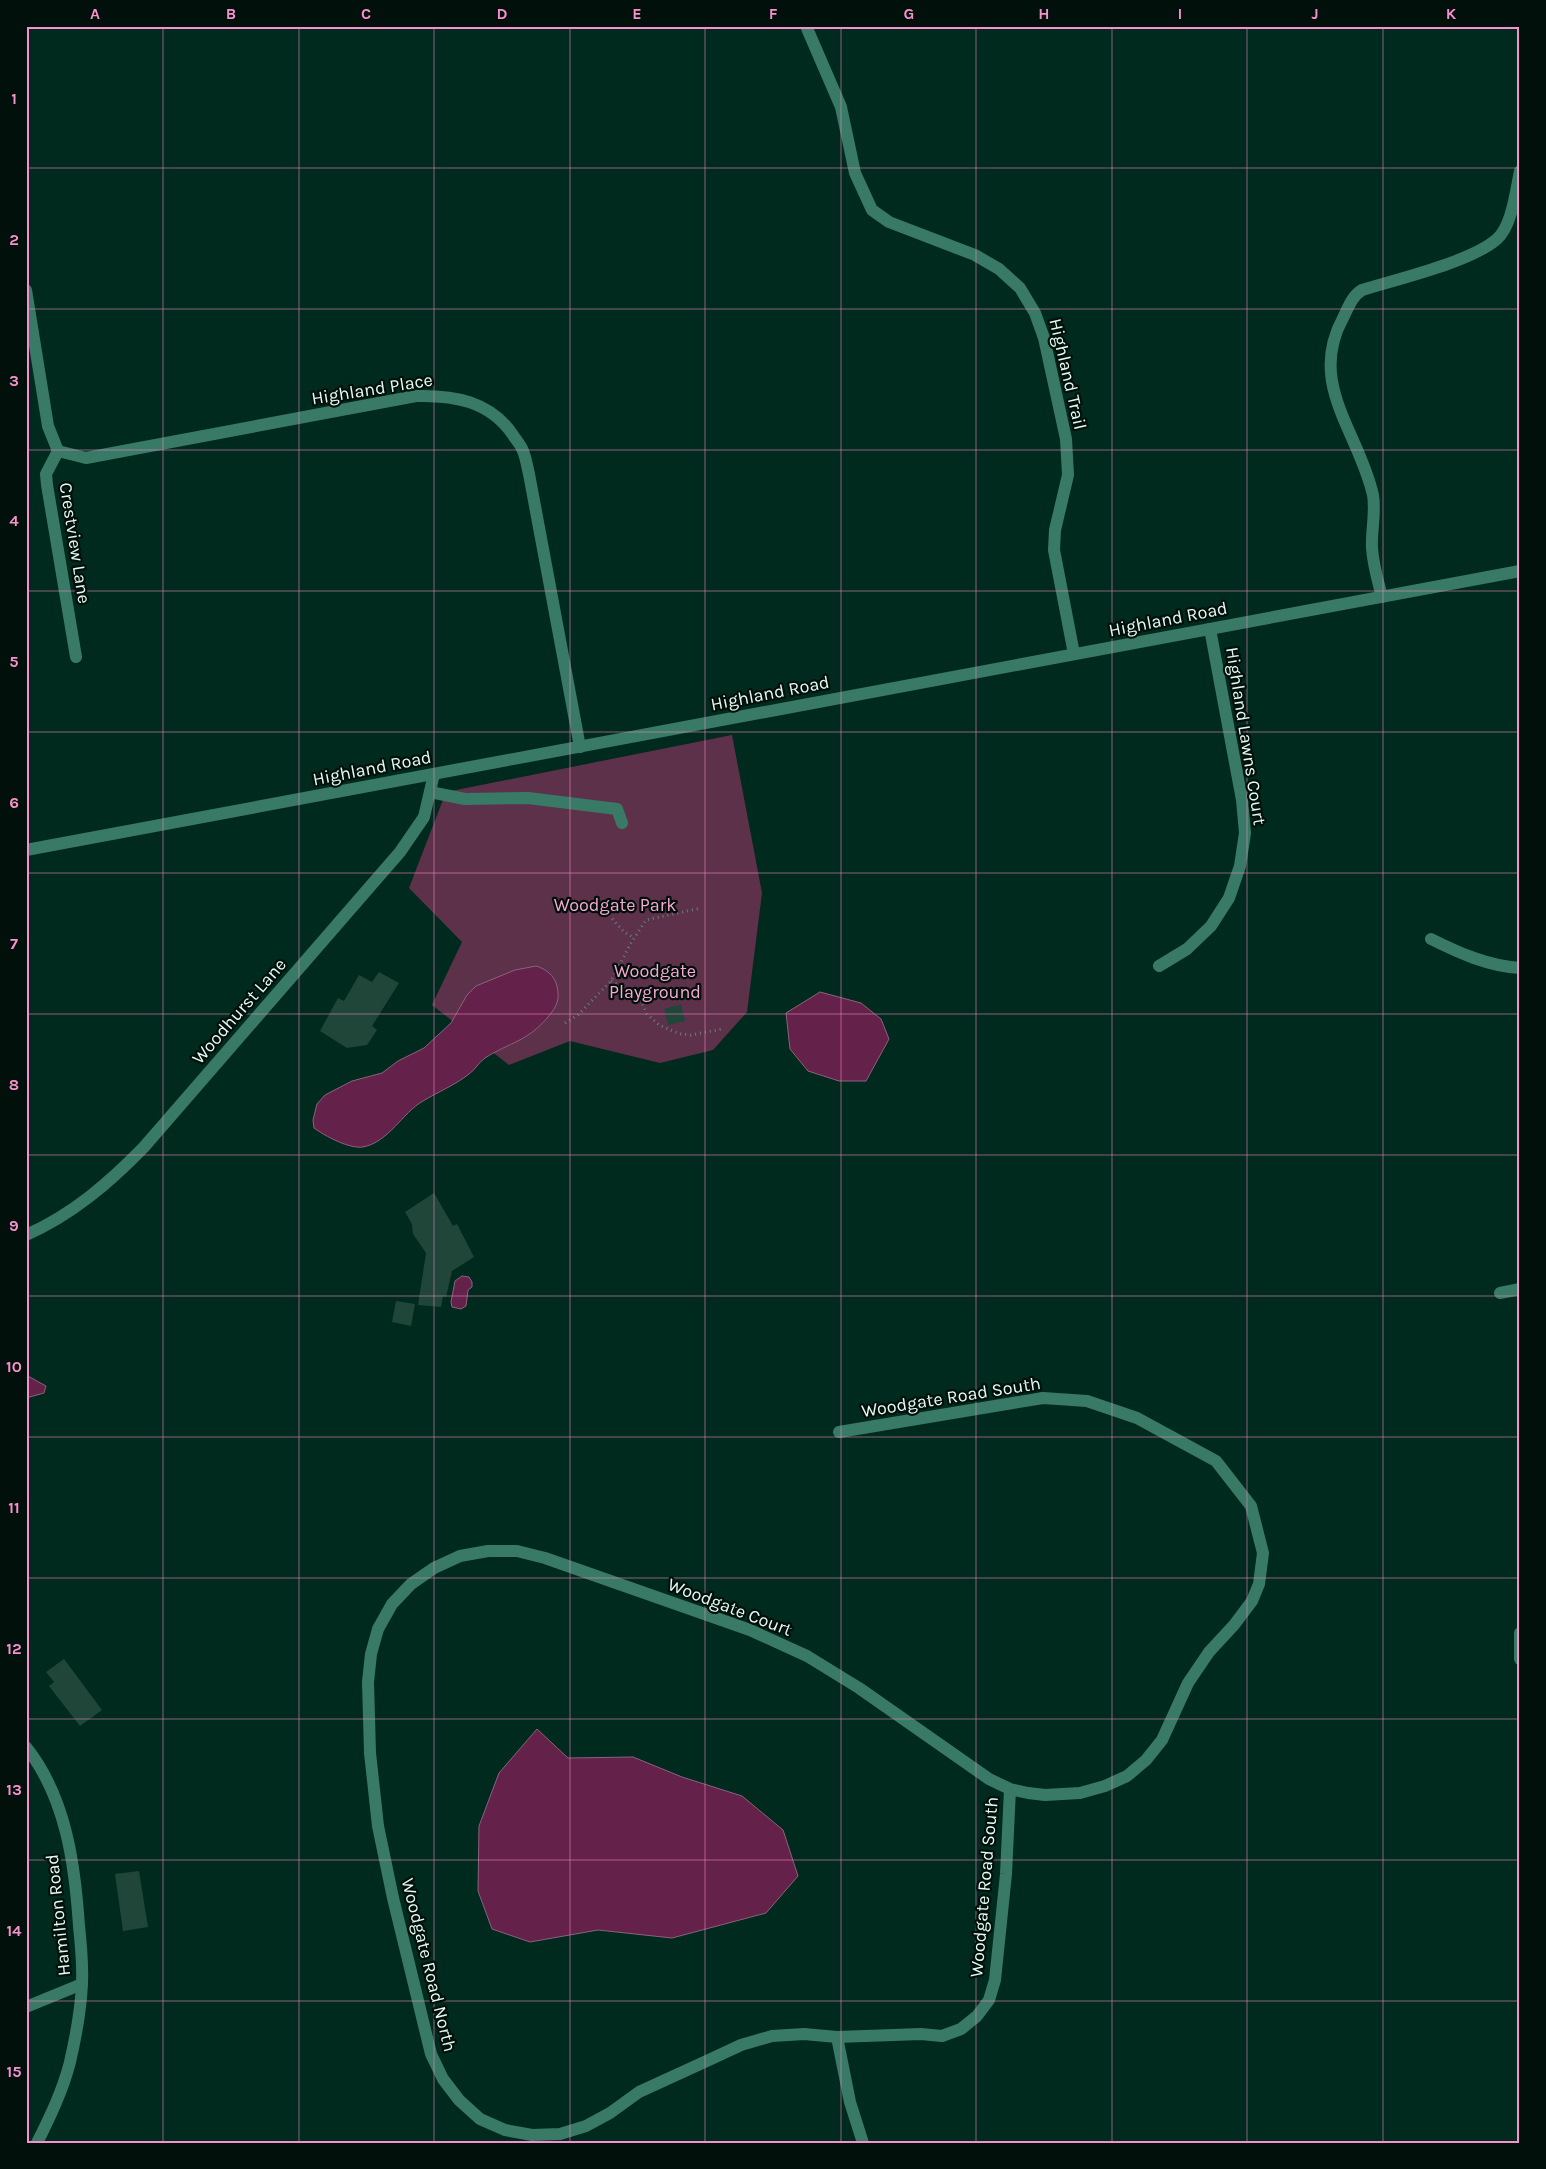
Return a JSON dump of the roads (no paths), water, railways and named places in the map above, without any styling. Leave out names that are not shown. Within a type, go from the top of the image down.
[{"type":"street","name":"Highland Trail","points":[[806,26],[841,107],[855,173],[872,210],[889,222],[974,255],[999,270],[1020,288],[1035,313],[1044,338],[1066,439],[1068,474],[1056,530],[1054,550],[1074,654]]},
{"type":"street","points":[[1382,597],[1372,548],[1374,498],[1369,477],[1337,407],[1330,379],[1330,352],[1339,325],[1356,294],[1362,290],[1467,256],[1498,238],[1509,218],[1520,171]]},
{"type":"street","points":[[26,290],[48,426],[58,451]]},
{"type":"street","name":"Highland Place","points":[[58,451],[86,458],[416,396],[441,395],[466,399],[490,411],[508,428],[523,449],[580,747]]},
{"type":"street","name":"Crestview Lane","points":[[58,451],[46,474],[76,657]]},
{"type":"street","name":"Highland Road","points":[[26,850],[1520,571]]},
{"type":"street","name":"Highland Lawns Court","points":[[1159,966],[1187,949],[1211,926],[1228,898],[1240,866],[1245,833],[1242,800],[1210,629]]},
{"type":"street","name":"Woodhurst Lane","points":[[26,1235],[71,1210],[109,1182],[144,1147],[400,852],[424,816],[434,774]]},
{"type":"street","points":[[430,792],[465,799],[528,798],[617,809],[622,823]]},
{"type":"street","points":[[1431,939],[1461,954],[1503,967],[1520,968]]},
{"type":"street","points":[[1500,1292],[1520,1289]]},
{"type":"street","name":"Woodgate Road South","points":[[837,2037],[921,2034],[942,2036],[961,2029],[977,2016],[989,2000],[995,1980],[1006,1874],[1010,1789],[1045,1795],[1080,1792],[1105,1786],[1127,1776],[1146,1760],[1162,1740],[1188,1683],[1209,1652],[1234,1625],[1252,1600],[1259,1584],[1263,1553],[1251,1506],[1216,1461],[1137,1418],[1087,1401],[1043,1398],[839,1432]]},
{"type":"street","name":"Woodgate Court","points":[[411,1584],[434,1568],[460,1556],[488,1551],[517,1551],[545,1558],[750,1630],[806,1656],[859,1688],[989,1779],[1010,1789]]},
{"type":"street","name":"Woodgate Road North","points":[[411,1584],[392,1604],[378,1629],[371,1654],[368,1682],[370,1753],[378,1826],[393,1898],[431,2054],[443,2079],[459,2100],[480,2119],[505,2130],[532,2135],[560,2134],[586,2126],[610,2113],[639,2092],[741,2045],[772,2036],[804,2034],[837,2037]]},
{"type":"street","points":[[1520,1633],[1520,1658]]},
{"type":"street","name":"Hamilton Road","points":[[26,1747],[50,1786],[64,1825],[73,1866],[82,1965],[79,2013],[70,2063],[54,2108],[38,2143]]},
{"type":"street","points":[[26,2007],[82,1984]]},
{"type":"street","points":[[837,2037],[850,2102],[863,2143]]},
{"type":"park label","name":"Woodgate Park","points":[[615,905]]},
{"type":"park label","name":"Woodgate Playground","points":[[655,981]]}]
